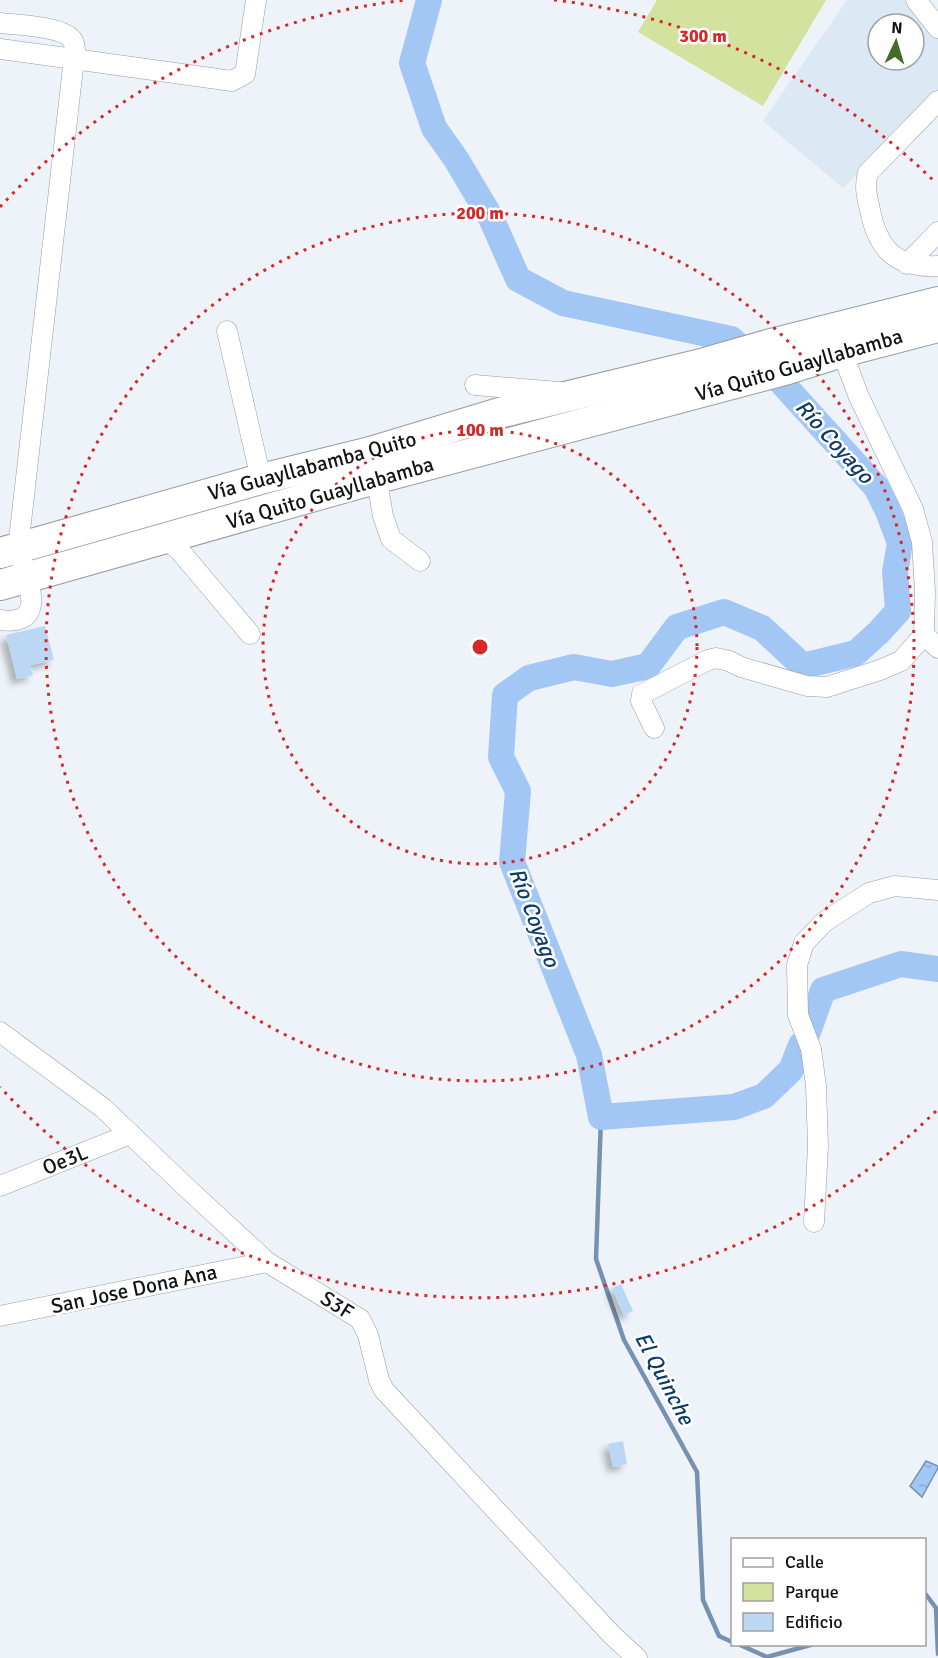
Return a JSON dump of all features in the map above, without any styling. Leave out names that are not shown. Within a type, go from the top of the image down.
[{"type":"highway","name":"Vía Guayllabamba Quito","points":[[9,551],[261,479],[374,465],[499,413],[705,363],[938,302]]},
{"type":"highway","name":"Vía Quito Guayllabamba","points":[[13,581],[166,539],[374,465],[724,386],[938,327]]},
{"type":"street","points":[[0,49],[232,81],[245,74],[256,0]]},
{"type":"street","points":[[916,0],[938,28]]},
{"type":"street","points":[[0,23],[57,30],[68,35],[74,42],[74,59],[9,551],[13,581],[33,602],[29,614],[22,618],[0,620]]},
{"type":"street","points":[[938,101],[868,173],[865,185],[873,227],[879,242],[907,264],[938,266]]},
{"type":"street","points":[[907,264],[938,232]]},
{"type":"street","points":[[227,331],[261,479]]},
{"type":"street","points":[[654,728],[641,701],[642,694],[708,660],[716,658],[807,686],[827,687],[901,661],[931,642],[922,542],[913,509],[859,397],[842,352]]},
{"type":"street","points":[[475,385],[579,394]]},
{"type":"street","points":[[374,465],[383,516],[391,539],[420,561]]},
{"type":"street","points":[[166,539],[250,634]]},
{"type":"street","points":[[814,1221],[818,1146],[816,1086],[811,1049],[798,1015],[797,965],[804,943],[824,922],[869,893],[895,886],[938,890]]},
{"type":"street","name":"S3F","points":[[0,1032],[103,1108],[267,1262],[360,1319],[368,1335],[377,1373],[384,1390],[612,1635],[638,1658]]},
{"type":"street","name":"Oe3L","points":[[0,1186],[130,1134]]},
{"type":"street","name":"San Jose Dona Ana","points":[[0,1316],[267,1262]]},
{"type":"shaded area","points":[[847,0],[904,0],[915,12],[866,12],[866,72],[926,72],[926,25],[938,38],[938,97],[843,188],[763,121]]},
{"type":"green space","points":[[657,0],[826,0],[763,106],[638,32]]},
{"type":"water","points":[[926,1461],[938,1468],[922,1497],[910,1486]]},
{"type":"building","points":[[45,626],[54,660],[30,665],[33,675],[17,679],[6,635]]},
{"type":"building","points":[[621,1284],[633,1311],[624,1315],[612,1288]]},
{"type":"building","points":[[623,1441],[627,1464],[613,1467],[608,1444]]},
{"type":"waterway","name":"Río Coyago","points":[[429,0],[412,63],[434,128],[456,159],[491,218],[518,279],[563,303],[731,339],[782,383],[876,487],[900,543],[895,572],[898,611],[856,653],[803,666],[762,628],[724,612],[677,627],[648,666],[612,674],[574,667],[529,678],[505,695],[501,757],[518,791],[512,862],[589,1055],[601,1117],[734,1107],[764,1096],[791,1070],[801,1045]]},
{"type":"waterway","name":"Río Coyago","points":[[808,1032],[823,990],[901,964],[938,969]]},
{"type":"waterway","name":"El Quinche","points":[[601,1117],[596,1259],[624,1340],[697,1472],[703,1600],[719,1636],[731,1642]]},
{"type":"waterway","name":"El Quinche","points":[[926,1595],[936,1608],[938,1654]]},
{"type":"waterway","name":"El Quinche","points":[[742,1646],[767,1657],[807,1646]]}]
